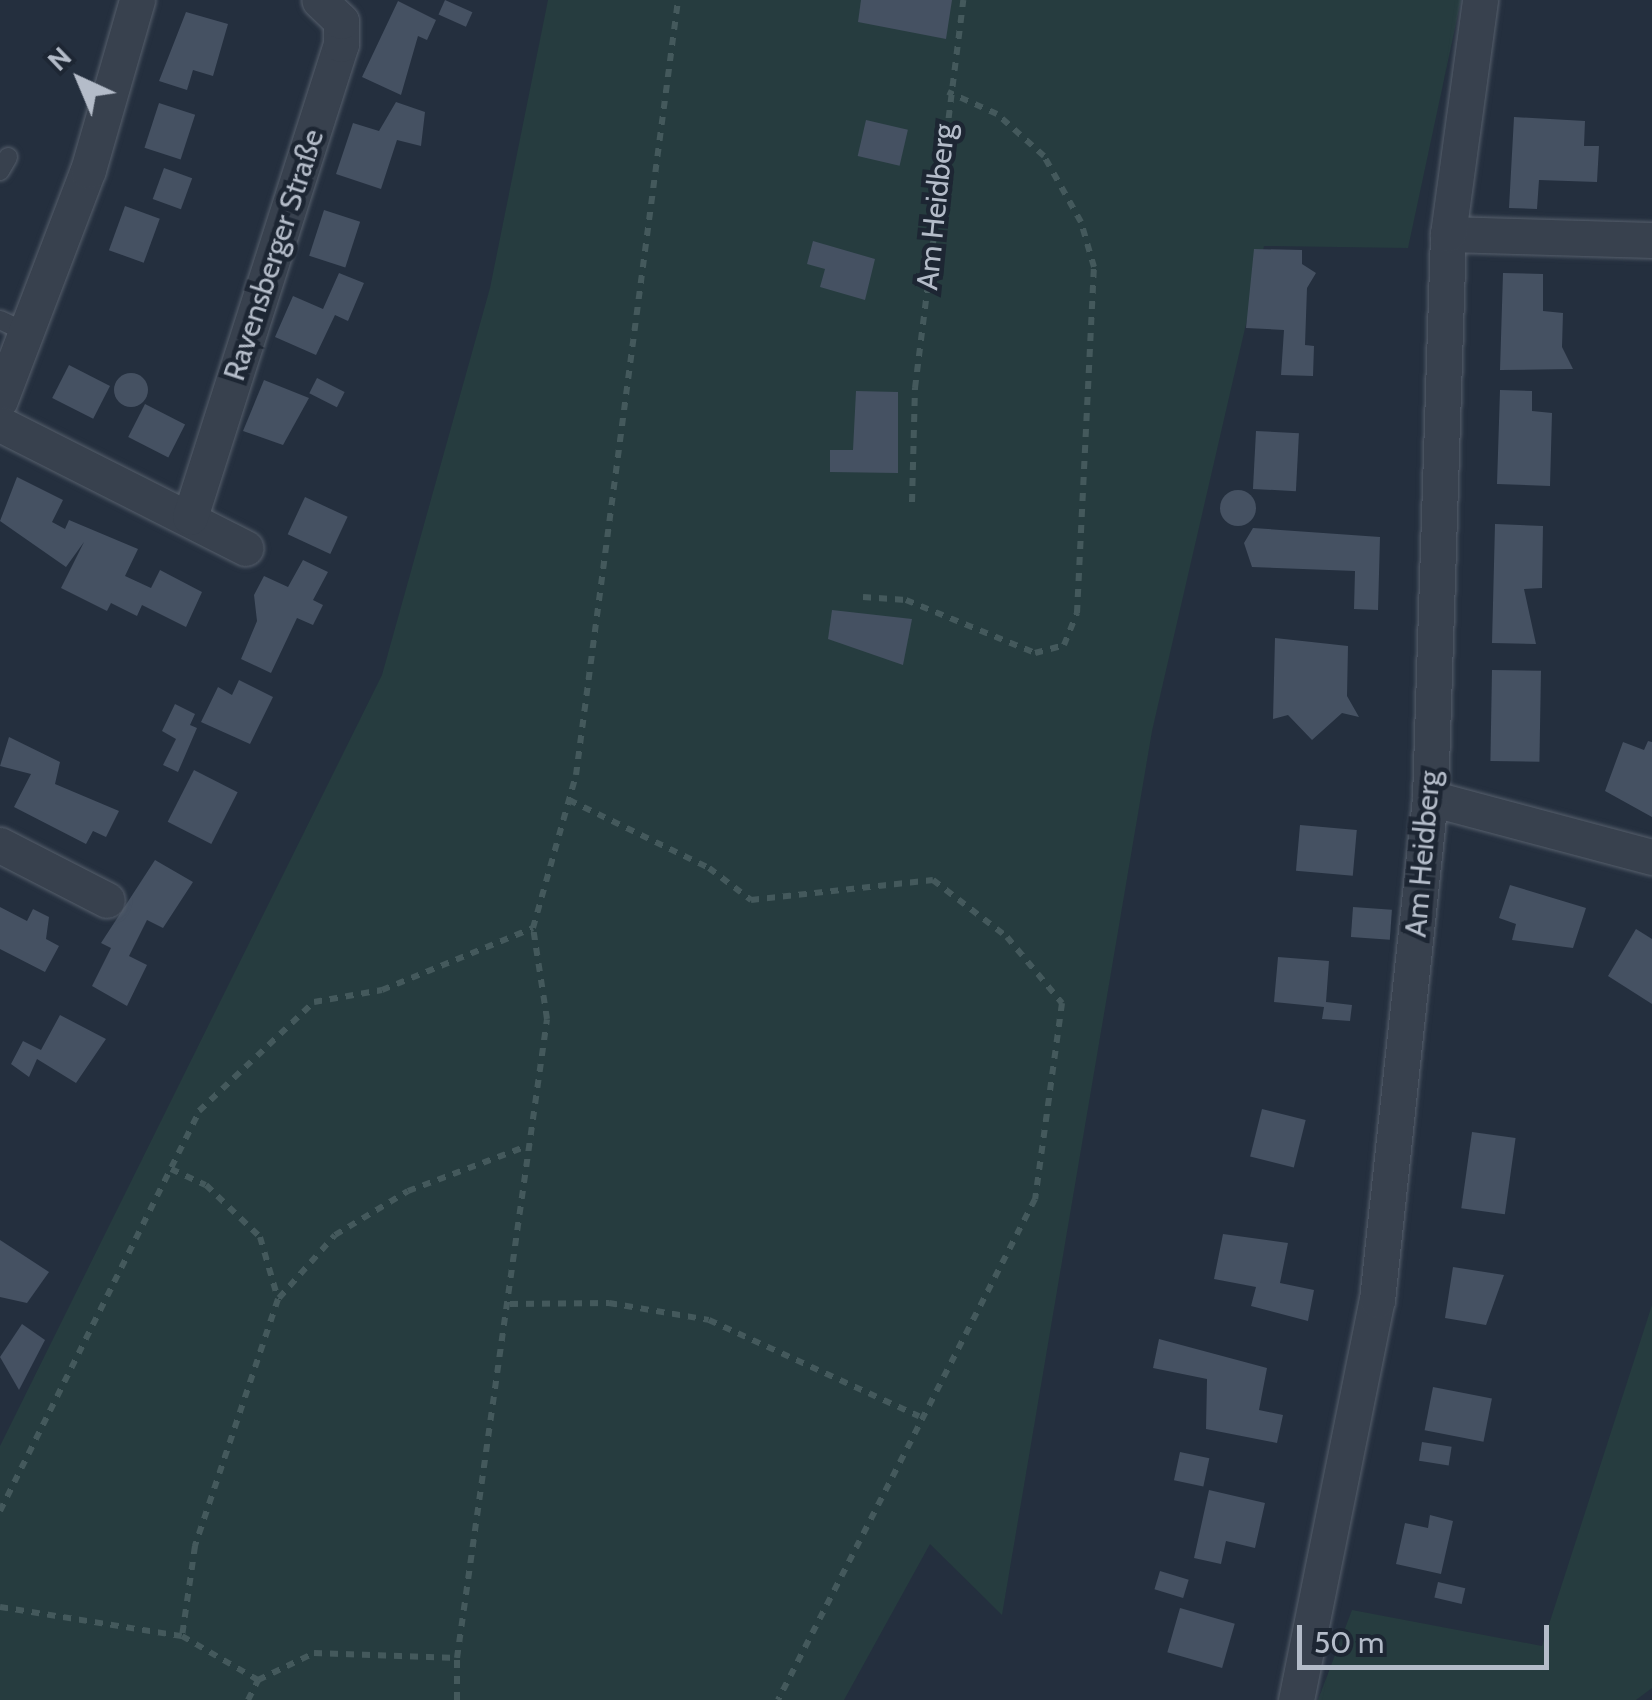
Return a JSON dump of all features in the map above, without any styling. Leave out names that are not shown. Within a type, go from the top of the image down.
[{"type":"street","points":[[0,400],[13,326],[88,170],[137,0]]},
{"type":"street","name":"Ravensberger Straße","points":[[190,517],[341,44],[341,21],[319,0]]},
{"type":"street","name":"Am Heidberg","points":[[1296,1700],[1378,1300],[1430,798],[1448,234],[1480,0]]},
{"type":"street","points":[[1448,234],[1652,240]]},
{"type":"street","points":[[0,424],[246,548]]},
{"type":"street","points":[[1430,798],[1652,857]]},
{"type":"street","points":[[0,845],[107,900]]},
{"type":"path","points":[[457,1700],[457,1658],[510,1304],[527,1146],[547,1019],[533,928],[569,800],[678,0]]},
{"type":"path","name":"Am Heidberg","points":[[912,502],[915,388],[948,92],[963,0]]},
{"type":"path","name":"Am Heidberg","points":[[863,596],[906,600],[1035,653],[1064,645],[1078,613],[1094,268],[1081,222],[1044,156],[997,114],[948,92]]},
{"type":"path","points":[[569,800],[709,868],[751,900],[933,880],[1008,936],[1062,1004],[1035,1199],[919,1416],[862,1548],[778,1700]]},
{"type":"path","points":[[0,1511],[200,1111],[314,1002],[382,990],[533,928]]},
{"type":"path","points":[[182,1636],[196,1546],[278,1298],[335,1235],[408,1192],[527,1146]]},
{"type":"path","points":[[171,1168],[206,1186],[260,1237],[278,1298]]},
{"type":"path","points":[[510,1304],[609,1303],[709,1320],[919,1416]]},
{"type":"path","points":[[0,1607],[182,1636],[258,1680]]},
{"type":"path","points":[[248,1700],[258,1680],[314,1654],[457,1658]]},
{"type":"green space","points":[[548,0],[1461,0],[1408,248],[1264,246],[1152,731],[1002,1615],[930,1544],[844,1700],[0,1700],[0,1446],[382,675],[490,288]]},
{"type":"green space","points":[[1652,1305],[1652,1688],[1636,1700],[1318,1700],[1352,1610],[1542,1646]]},
{"type":"building","points":[[445,0],[472,12],[466,27],[438,15]]},
{"type":"building","points":[[861,0],[952,0],[946,39],[858,22]]},
{"type":"building","points":[[398,1],[436,20],[427,40],[418,36],[401,95],[362,77]]},
{"type":"building","points":[[186,12],[228,24],[213,76],[193,70],[187,90],[159,81]]},
{"type":"building","points":[[396,102],[425,112],[421,146],[397,140],[381,189],[336,174],[353,123],[379,131]]},
{"type":"building","points":[[159,103],[195,115],[181,159],[144,148]]},
{"type":"building","points":[[1514,117],[1585,121],[1584,146],[1599,146],[1597,182],[1539,180],[1537,209],[1509,208]]},
{"type":"building","points":[[866,120],[908,130],[900,166],[858,156]]},
{"type":"building","points":[[164,168],[192,178],[181,209],[153,199]]},
{"type":"building","points":[[125,206],[160,219],[144,263],[109,250]]},
{"type":"building","points":[[324,210],[360,222],[345,267],[309,256]]},
{"type":"building","points":[[813,241],[875,259],[865,300],[820,287],[825,269],[807,264]]},
{"type":"building","points":[[1254,249],[1302,250],[1302,264],[1316,273],[1307,288],[1305,345],[1314,346],[1313,376],[1281,375],[1284,330],[1246,328]]},
{"type":"building","points":[[339,273],[364,283],[348,321],[335,315],[316,355],[275,337],[293,296],[323,309]]},
{"type":"building","points":[[1503,273],[1543,274],[1543,311],[1563,313],[1562,347],[1573,369],[1500,370]]},
{"type":"building","points":[[69,365],[110,386],[93,419],[52,398]]},
{"type":"building","points":[[131,373],[143,378],[148,390],[143,402],[131,407],[119,402],[114,390],[119,378]]},
{"type":"building","points":[[317,378],[345,392],[337,407],[309,393]]},
{"type":"building","points":[[264,380],[309,398],[283,445],[243,431]]},
{"type":"building","points":[[1500,390],[1532,391],[1532,411],[1552,413],[1550,486],[1497,484]]},
{"type":"building","points":[[856,391],[898,392],[898,473],[830,472],[830,450],[853,450]]},
{"type":"building","points":[[145,404],[185,424],[168,457],[128,437]]},
{"type":"building","points":[[1256,431],[1299,433],[1296,491],[1253,489]]},
{"type":"building","points":[[17,477],[63,500],[52,522],[65,529],[69,520],[138,549],[125,576],[151,588],[160,570],[202,592],[186,627],[142,605],[137,616],[111,603],[107,611],[61,588],[84,542],[66,567],[0,521]]},
{"type":"building","points":[[1238,490],[1251,495],[1256,508],[1251,521],[1238,526],[1225,521],[1220,508],[1225,495]]},
{"type":"building","points":[[305,497],[348,517],[330,554],[288,534]]},
{"type":"building","points":[[1495,524],[1543,526],[1542,588],[1524,589],[1536,644],[1492,643]]},
{"type":"building","points":[[1253,528],[1380,537],[1378,610],[1354,609],[1355,571],[1252,567],[1244,543]]},
{"type":"building","points":[[303,560],[328,572],[313,600],[323,605],[313,625],[297,618],[271,673],[241,659],[257,621],[254,595],[264,576],[288,587]]},
{"type":"building","points":[[832,610],[912,619],[903,665],[828,639]]},
{"type":"building","points":[[1275,638],[1348,646],[1347,696],[1359,717],[1342,713],[1312,740],[1288,715],[1273,719]]},
{"type":"building","points":[[1492,670],[1541,671],[1539,762],[1490,761]]},
{"type":"building","points":[[239,680],[273,697],[250,744],[201,722],[218,687],[232,695]]},
{"type":"building","points":[[175,704],[195,714],[190,725],[197,728],[178,772],[163,765],[176,739],[162,731]]},
{"type":"building","points":[[9,737],[60,762],[55,784],[119,811],[106,837],[93,831],[86,844],[14,807],[31,774],[0,766]]},
{"type":"building","points":[[1648,741],[1652,742],[1652,817],[1605,791],[1623,742],[1644,750]]},
{"type":"building","points":[[194,770],[238,792],[211,844],[168,822]]},
{"type":"building","points":[[1300,825],[1357,830],[1353,876],[1296,871]]},
{"type":"building","points":[[155,860],[193,882],[163,928],[147,920],[129,956],[147,965],[127,1006],[92,986],[111,948],[101,943]]},
{"type":"building","points":[[1510,885],[1586,908],[1573,948],[1512,940],[1516,924],[1499,918]]},
{"type":"building","points":[[0,907],[27,921],[33,909],[49,917],[46,939],[59,946],[45,972],[0,949]]},
{"type":"building","points":[[1353,907],[1392,910],[1390,940],[1351,937]]},
{"type":"building","points":[[1636,929],[1652,939],[1652,1004],[1608,976]]},
{"type":"building","points":[[1278,957],[1329,961],[1326,1002],[1352,1005],[1350,1021],[1322,1019],[1324,1007],[1274,1002]]},
{"type":"building","points":[[60,1015],[106,1039],[76,1083],[37,1059],[29,1077],[11,1064],[23,1041],[41,1050]]},
{"type":"building","points":[[1262,1109],[1306,1120],[1294,1167],[1250,1157]]},
{"type":"building","points":[[1472,1132],[1516,1138],[1505,1214],[1461,1208]]},
{"type":"building","points":[[1223,1234],[1288,1243],[1280,1283],[1314,1290],[1308,1321],[1251,1306],[1256,1287],[1214,1279]]},
{"type":"building","points":[[0,1240],[49,1272],[27,1303],[0,1297]]},
{"type":"building","points":[[1453,1267],[1504,1275],[1486,1325],[1445,1318]]},
{"type":"building","points":[[22,1324],[45,1340],[19,1390],[0,1357]]},
{"type":"building","points":[[1159,1339],[1267,1368],[1259,1410],[1283,1415],[1277,1443],[1206,1429],[1207,1379],[1153,1368]]},
{"type":"building","points":[[1433,1387],[1492,1398],[1484,1442],[1425,1430]]},
{"type":"building","points":[[1422,1442],[1452,1447],[1449,1465],[1419,1461]]},
{"type":"building","points":[[1180,1452],[1209,1458],[1203,1487],[1174,1480]]},
{"type":"building","points":[[1209,1490],[1265,1503],[1255,1548],[1226,1541],[1221,1564],[1194,1558]]},
{"type":"building","points":[[1430,1515],[1453,1521],[1441,1574],[1396,1564],[1405,1523],[1428,1528]]},
{"type":"building","points":[[1160,1571],[1189,1580],[1183,1598],[1154,1589]]},
{"type":"building","points":[[1438,1582],[1465,1588],[1462,1604],[1434,1598]]},
{"type":"building","points":[[1180,1608],[1235,1624],[1222,1668],[1167,1652]]}]
